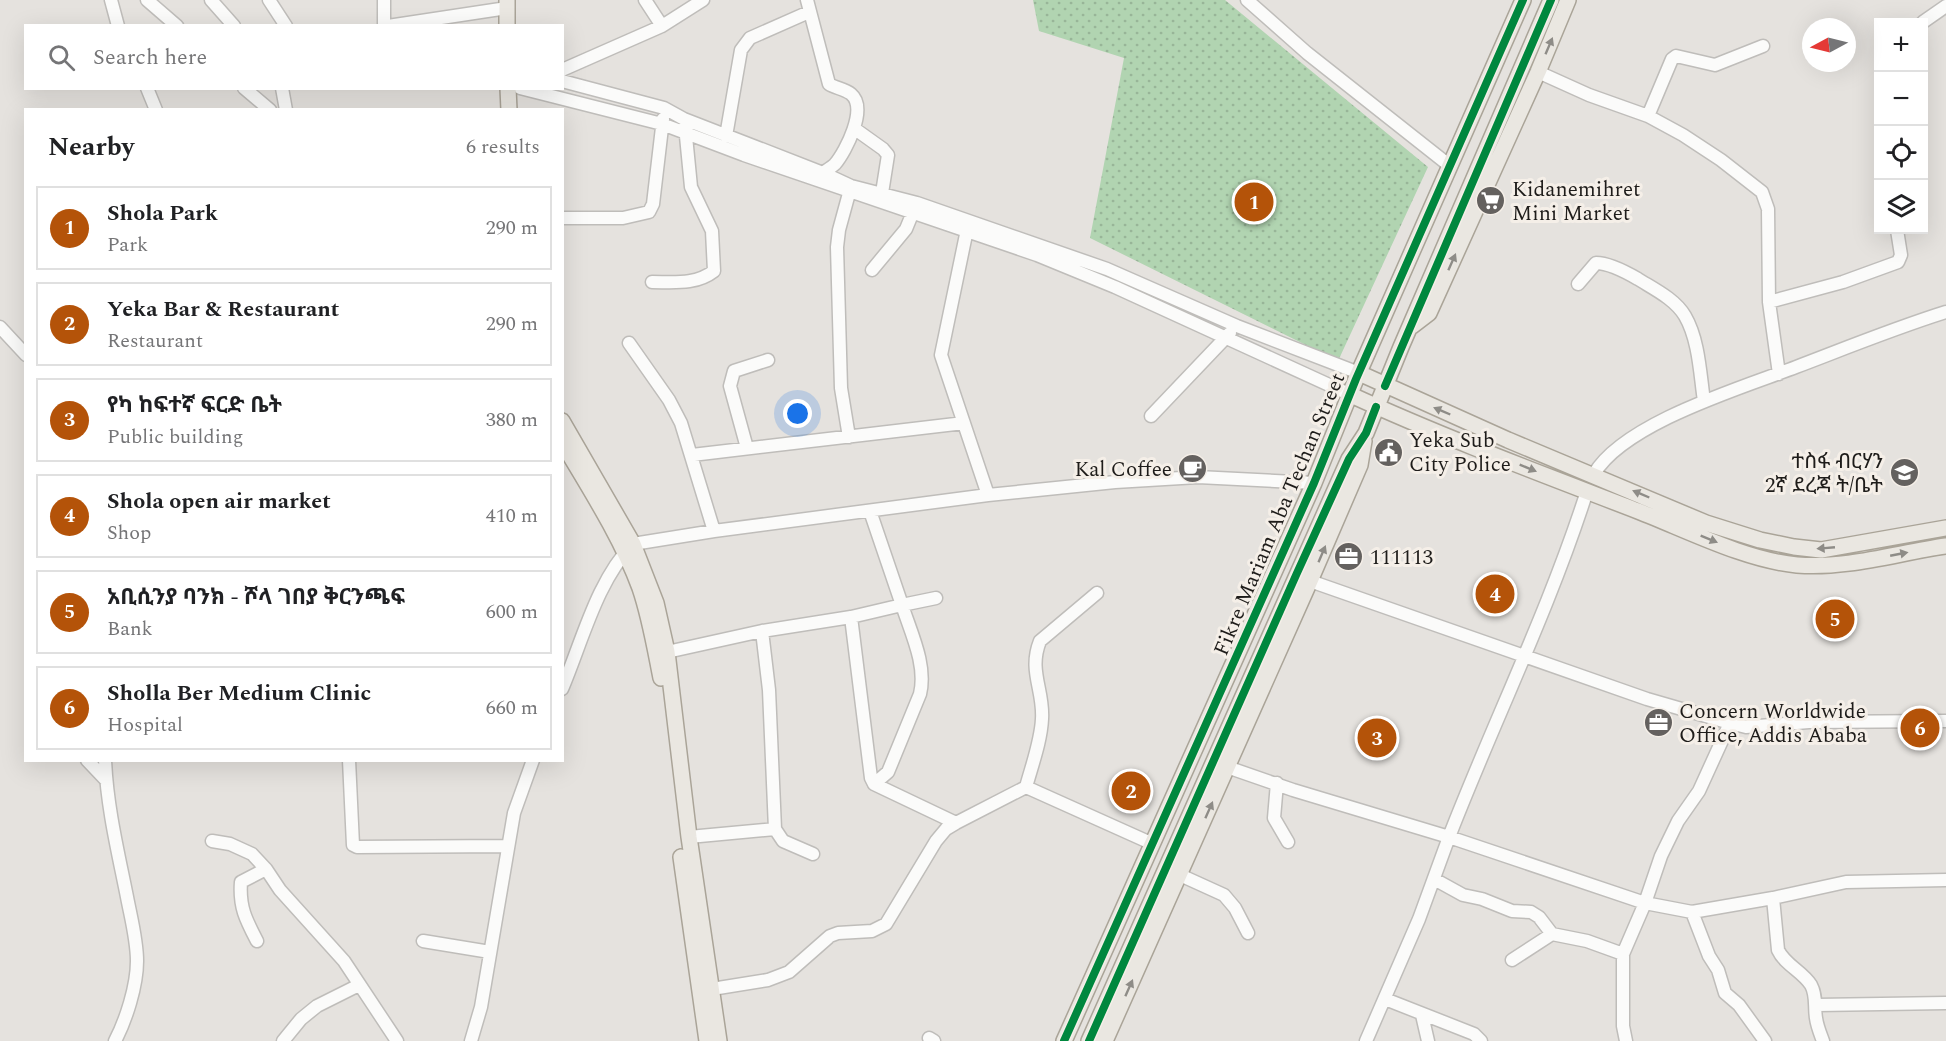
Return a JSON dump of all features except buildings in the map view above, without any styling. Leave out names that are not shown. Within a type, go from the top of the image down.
[{"type":"main road","name":"Fikre Mariam Aba Techan Street","points":[[1064,1041],[1314,483],[1359,374],[1523,0]]},
{"type":"main road","name":"Fikre Mariam Aba Techan Street","points":[[1089,1041],[1349,459],[1366,433],[1551,0]]},
{"type":"main road","points":[[1410,327],[1429,313],[1538,72],[1568,0]]},
{"type":"main road","points":[[507,24],[510,3]]},
{"type":"main road","points":[[510,3],[517,24]]},
{"type":"main road","points":[[508,90],[509,108]]},
{"type":"main road","points":[[518,108],[519,90]]},
{"type":"main road","points":[[1351,395],[1376,407],[1739,551],[1774,561],[1799,565],[1830,564],[1940,547],[1939,530],[1821,550],[1760,540],[1706,523],[1359,374]]},
{"type":"main road","points":[[564,425],[656,603],[667,652],[688,837],[707,1041]]},
{"type":"main road","points":[[1105,1041],[1360,465],[1366,433]]},
{"type":"main road","points":[[568,462],[629,548],[650,621],[662,681],[693,904],[712,989],[719,1041]]},
{"type":"main road","points":[[1196,748],[1215,756]]},
{"type":"street","points":[[111,0],[117,24]]},
{"type":"street","points":[[147,0],[175,24]]},
{"type":"street","points":[[211,0],[232,24]]},
{"type":"street","points":[[269,0],[285,24]]},
{"type":"street","points":[[384,0],[386,24]]},
{"type":"street","points":[[645,0],[662,26]]},
{"type":"street","points":[[564,69],[662,26],[703,0]]},
{"type":"street","points":[[1247,0],[1307,53],[1450,166]]},
{"type":"street","points":[[397,24],[510,3]]},
{"type":"street","points":[[726,136],[741,50],[745,43],[808,6],[829,84],[850,93],[855,98],[857,114],[855,129],[835,163],[824,173]]},
{"type":"street","points":[[1928,19],[1946,6]]},
{"type":"street","points":[[1648,116],[1672,59],[1676,56],[1715,65],[1762,46]]},
{"type":"street","points":[[1538,72],[1590,95],[1648,116],[1721,160],[1762,192],[1768,209],[1769,302],[1779,374]]},
{"type":"street","points":[[564,82],[664,108],[684,119],[824,173],[850,189],[882,193],[915,208]]},
{"type":"street","points":[[148,90],[155,108]]},
{"type":"street","points":[[246,90],[268,108]]},
{"type":"street","points":[[282,90],[286,108]]},
{"type":"street","points":[[527,90],[662,124],[850,189],[1107,269],[1237,326],[1359,374]]},
{"type":"street","points":[[564,218],[623,218],[649,212],[653,204],[664,108]]},
{"type":"street","points":[[652,282],[686,282],[705,278],[714,271],[712,231],[691,187],[684,119]]},
{"type":"street","points":[[855,129],[884,149],[888,155],[882,193]]},
{"type":"street","points":[[849,437],[841,388],[837,247],[850,189]]},
{"type":"street","points":[[872,270],[906,229],[915,208]]},
{"type":"street","points":[[967,226],[1114,287],[1351,395]]},
{"type":"street","points":[[967,226],[942,355],[988,495]]},
{"type":"street","points":[[1769,302],[1843,282],[1898,262],[1900,255],[1897,234]]},
{"type":"street","points":[[1578,284],[1596,263],[1603,263],[1633,276],[1673,303],[1685,316],[1690,329],[1697,352],[1704,401]]},
{"type":"street","points":[[1594,474],[1602,461],[1616,449],[1658,423],[1704,401],[1946,312]]},
{"type":"street","points":[[1151,416],[1237,326]]},
{"type":"street","points":[[0,327],[24,353]]},
{"type":"street","points":[[629,343],[669,400],[681,423],[714,531]]},
{"type":"street","points":[[747,448],[730,386],[731,376],[734,371],[768,360]]},
{"type":"street","points":[[692,455],[964,423]]},
{"type":"street","points":[[564,684],[602,589],[629,548],[714,531],[988,495],[1115,482],[1198,477],[1314,483]]},
{"type":"street","points":[[1366,1041],[1419,919],[1472,778],[1558,577],[1587,491]]},
{"type":"street","points":[[870,511],[921,666],[923,682],[888,771],[874,784]]},
{"type":"street","points":[[1310,581],[1647,699],[1746,727],[1809,722],[1946,720]]},
{"type":"street","points":[[712,989],[768,980],[789,972],[830,936],[838,933],[872,931],[886,924],[936,841],[946,829],[1026,787],[1042,718],[1034,663],[1035,652],[1040,641],[1097,593]]},
{"type":"street","points":[[667,652],[762,631],[851,617],[936,598]]},
{"type":"street","points":[[851,617],[871,778],[874,784],[956,823]]},
{"type":"street","points":[[762,631],[770,701],[775,829],[783,841],[813,854]]},
{"type":"street","points":[[1626,1041],[1623,1026],[1623,954],[1645,903],[1661,856],[1678,821],[1699,791],[1730,723]]},
{"type":"street","points":[[89,762],[106,780]]},
{"type":"street","points":[[105,762],[106,780],[137,962],[135,981],[123,1025],[115,1041]]},
{"type":"street","points":[[350,762],[353,845],[357,847],[507,846]]},
{"type":"street","points":[[471,1041],[481,1007],[514,813],[532,762]]},
{"type":"street","points":[[1227,767],[1293,790],[1449,837],[1645,903],[1692,912],[1846,882],[1946,880]]},
{"type":"street","points":[[1278,783],[1274,818],[1288,842]]},
{"type":"street","points":[[1026,787],[1153,844]]},
{"type":"street","points":[[688,837],[775,829]]},
{"type":"street","points":[[212,842],[230,844],[252,854],[266,869],[280,890],[344,961],[397,1041]]},
{"type":"street","points":[[257,941],[244,916],[240,899],[241,882],[266,869]]},
{"type":"street","points":[[1180,875],[1224,895],[1236,908],[1248,933]]},
{"type":"street","points":[[1434,879],[1463,895],[1512,910],[1531,912],[1539,917],[1552,934],[1587,941],[1623,954]]},
{"type":"street","points":[[1773,898],[1778,950],[1781,957],[1812,986],[1817,1005],[1816,1022],[1823,1041]]},
{"type":"street","points":[[1692,912],[1709,956],[1718,970],[1725,993],[1739,1005],[1765,1041]]},
{"type":"street","points":[[1512,960],[1552,934]]},
{"type":"street","points":[[423,941],[490,952]]},
{"type":"street","points":[[283,1041],[301,1019],[317,1006],[359,985]]},
{"type":"street","points":[[1384,999],[1474,1034],[1481,1041]]},
{"type":"street","points":[[1817,1005],[1946,1003]]},
{"type":"street","points":[[1422,1015],[1428,1041]]},
{"type":"green space","points":[[1033,0],[1225,0],[1428,167],[1338,361],[1090,238],[1124,58],[1039,31]]},
{"type":"cycle path","points":[[1064,1041],[1314,483],[1356,379],[1523,0]]},
{"type":"cycle path","points":[[1385,386],[1551,0]]},
{"type":"cycle path","points":[[1089,1041],[1297,573],[1349,459],[1366,433],[1376,407]]},
{"type":"place","name":"Kidanemihret Mini Market","points":[[1491,201]]},
{"type":"place","name":"Shola Park","points":[[1254,202]]},
{"type":"place","name":"Yeka Sub City Police","points":[[1388,452]]},
{"type":"place","name":"Kal Coffee","points":[[1193,469]]},
{"type":"place","name":"ተስፋ ብርሃን 2ኛ ደረጃ ት/ቤት","points":[[1904,473]]},
{"type":"place","name":"111113","points":[[1349,557]]},
{"type":"place","name":"Shola open air market","points":[[1495,594]]},
{"type":"place","name":"አቢሲንያ ባንክ - ሾላ ገበያ ቅርንጫፍ","points":[[1835,619]]},
{"type":"place","name":"Concern Worldwide Office, Addis Ababa","points":[[1658,723]]},
{"type":"place","name":"Sholla Ber Medium Clinic","points":[[1920,728]]},
{"type":"place","name":"የካ ከፍተኛ ፍርድ ቤት","points":[[1377,738]]},
{"type":"place","name":"Yeka Bar & Restaurant","points":[[1131,791]]}]
